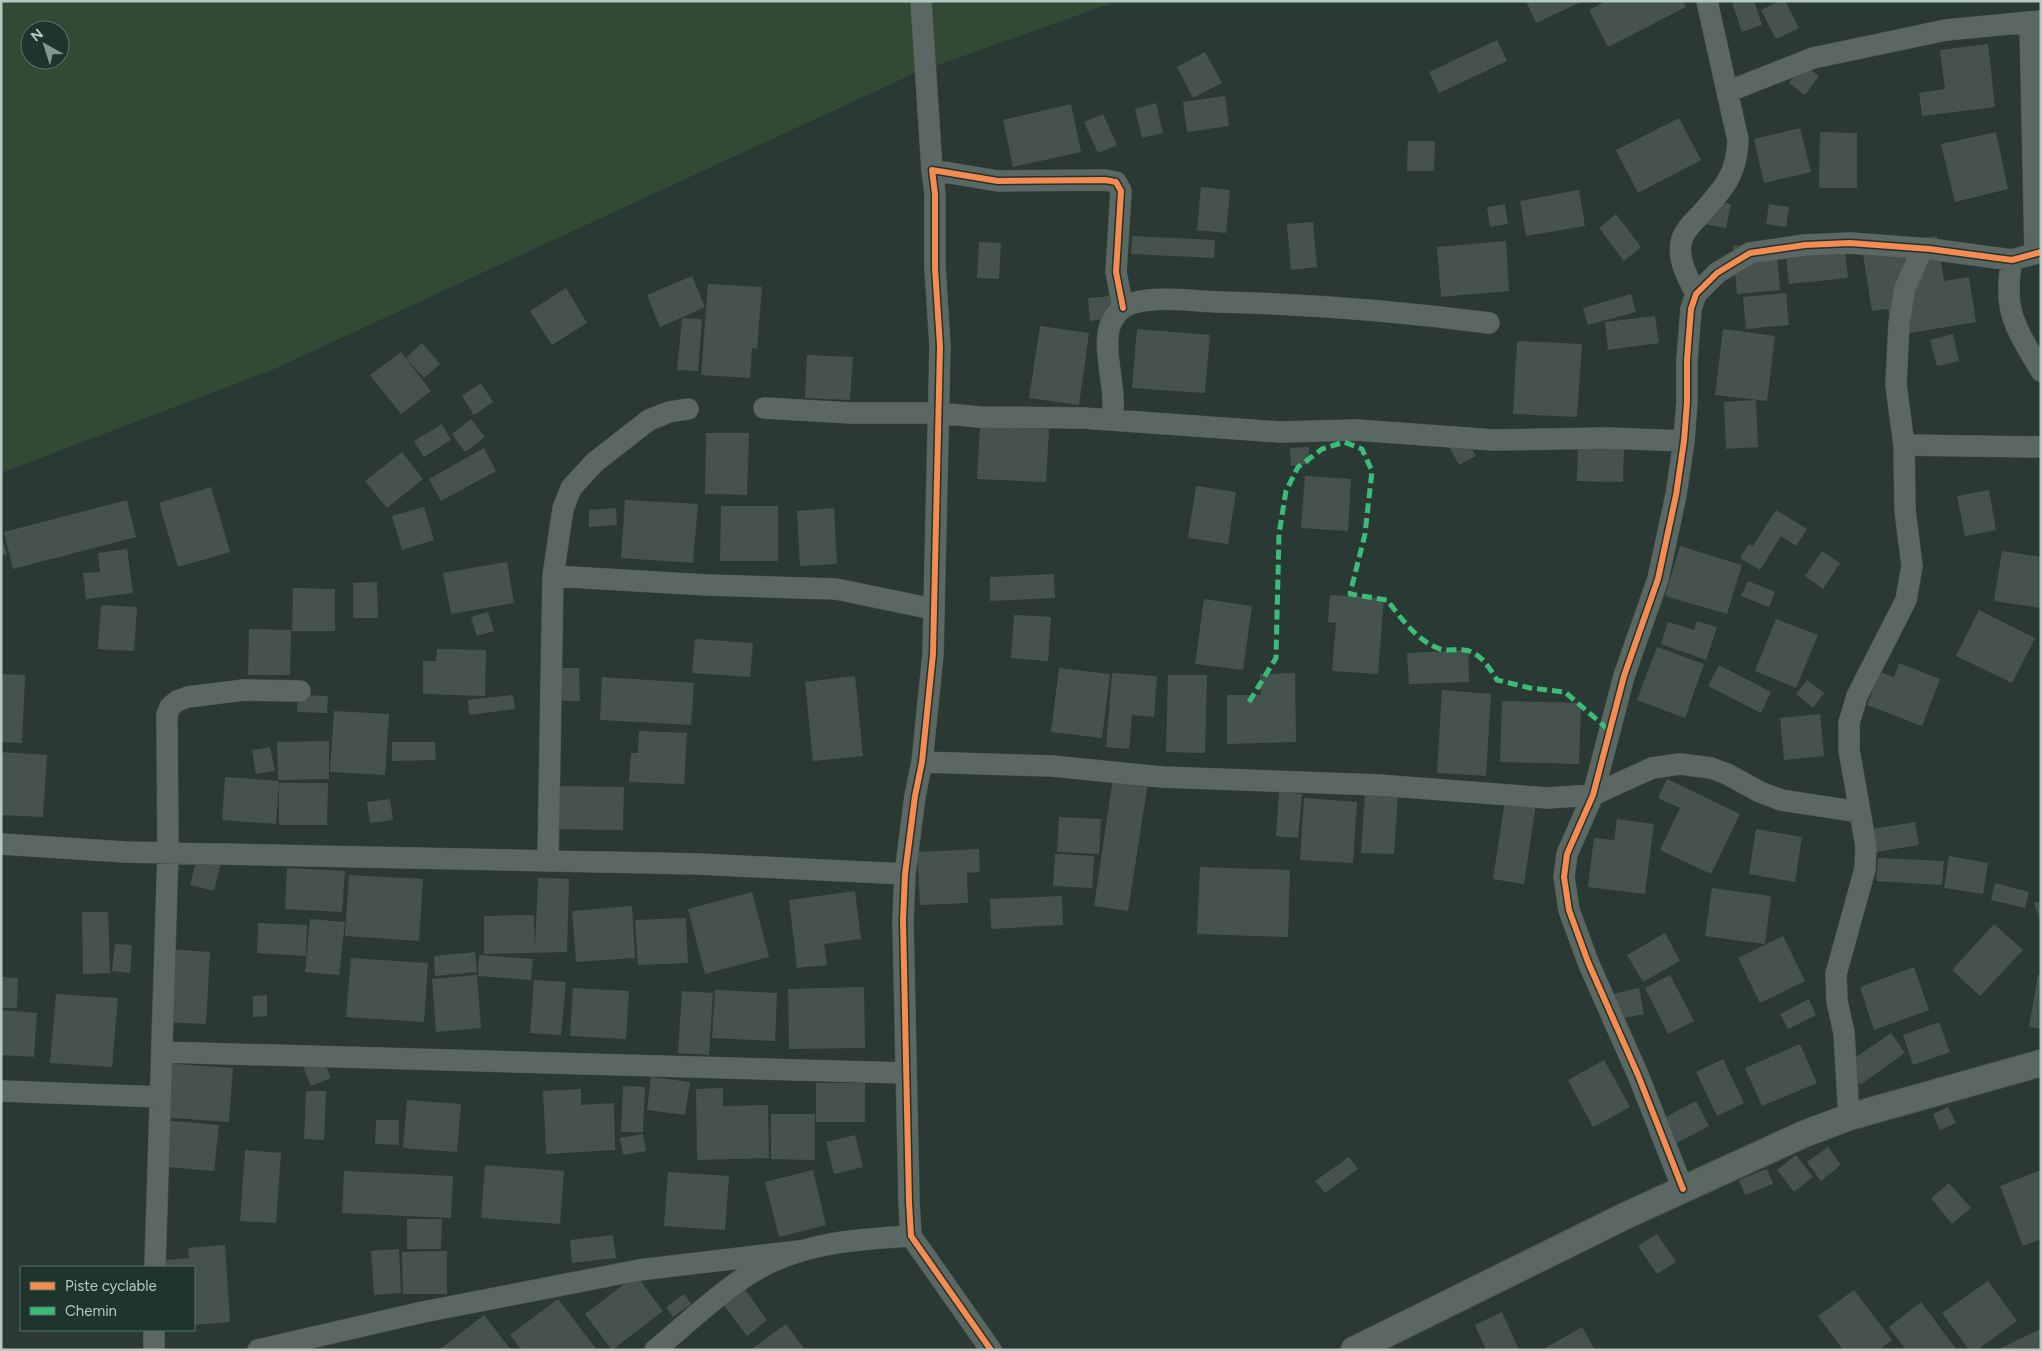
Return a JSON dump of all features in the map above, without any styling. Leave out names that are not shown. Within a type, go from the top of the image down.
[{"type":"street","points":[[922,1],[935,194],[935,251],[940,346],[933,654],[922,762],[915,796],[905,874],[903,920],[911,1236],[991,1350]]},
{"type":"street","points":[[1696,294],[1684,269],[1681,253],[1682,239],[1690,226],[1721,191],[1738,161],[1738,140],[1708,1]]},
{"type":"street","points":[[1683,1189],[1638,1075],[1588,962],[1569,910],[1564,877],[1567,854],[1593,795],[1624,676],[1658,579],[1676,495],[1684,441],[1687,402],[1686,360],[1691,309],[1696,294],[1717,273],[1750,253],[1805,245],[1850,243],[2012,260],[2038,252],[2035,21],[1946,30],[1813,58],[1727,92]]},
{"type":"street","points":[[932,170],[998,181],[1105,180],[1116,182],[1121,190],[1116,272],[1123,308]]},
{"type":"street","points":[[1849,1117],[1844,1033],[1837,1001],[1836,974],[1865,869],[1866,846],[1849,750],[1849,723],[1857,696],[1906,600],[1912,566],[1905,510],[1904,445],[1896,385],[1899,324],[1905,288],[1922,250]]},
{"type":"street","points":[[2012,260],[2007,286],[2011,319],[2041,371]]},
{"type":"street","points":[[1111,420],[1113,413],[1112,379],[1108,330],[1114,316],[1123,308],[1134,303],[1164,300],[1246,302],[1389,310],[1489,323]]},
{"type":"street","points":[[764,408],[851,414],[939,412],[964,416],[1111,420],[1280,432],[1356,430],[1494,440],[1607,438],[1684,441]]},
{"type":"street","points":[[548,861],[553,576],[563,509],[571,488],[595,462],[649,420],[669,412],[688,409]]},
{"type":"street","points":[[1904,445],[2041,447]]},
{"type":"street","points":[[553,576],[707,586],[798,586],[836,589],[933,609]]},
{"type":"street","points":[[155,1266],[168,852],[167,715],[170,707],[177,701],[188,697],[244,690],[300,691]]},
{"type":"street","points":[[922,762],[1052,766],[1162,777],[1378,785],[1548,798],[1593,795],[1652,768],[1680,764],[1711,768],[1781,800],[1860,812]]},
{"type":"street","points":[[1,844],[125,852],[698,864],[905,874]]},
{"type":"street","points":[[162,1052],[906,1073]]},
{"type":"street","points":[[1354,1350],[1683,1189],[1804,1134],[1849,1117],[2041,1062]]},
{"type":"street","points":[[1,1091],[161,1097]]},
{"type":"street","points":[[258,1350],[423,1312],[639,1270],[799,1251],[853,1239],[911,1236]]},
{"type":"street","points":[[655,1350],[743,1279],[766,1264],[799,1251]]},
{"type":"street","points":[[154,1331],[154,1350]]},
{"type":"green space","points":[[1,1],[1118,1],[913,74],[272,370],[1,473]]},
{"type":"building","points":[[1526,1],[1583,1],[1536,23]]},
{"type":"building","points":[[1606,1],[1683,1],[1686,7],[1608,47],[1589,10]]},
{"type":"building","points":[[1737,1],[1754,1],[1762,25],[1742,32],[1732,3]]},
{"type":"building","points":[[1780,1],[1785,1],[1799,28],[1776,39],[1761,10]]},
{"type":"building","points":[[1497,40],[1507,61],[1439,93],[1429,72]]},
{"type":"building","points":[[1988,44],[1995,107],[1922,116],[1919,93],[1945,89],[1940,50]]},
{"type":"building","points":[[1205,52],[1222,83],[1193,98],[1177,67]]},
{"type":"building","points":[[1803,64],[1819,76],[1805,95],[1789,83]]},
{"type":"building","points":[[1225,96],[1229,126],[1187,132],[1183,102]]},
{"type":"building","points":[[1156,103],[1163,133],[1142,138],[1135,109]]},
{"type":"building","points":[[1071,104],[1081,152],[1013,167],[1003,120]]},
{"type":"building","points":[[1103,114],[1117,145],[1098,153],[1084,122]]},
{"type":"building","points":[[1679,118],[1701,160],[1638,193],[1616,150]]},
{"type":"building","points":[[1800,128],[1811,172],[1764,183],[1754,139]]},
{"type":"building","points":[[1820,132],[1857,133],[1857,188],[1819,188]]},
{"type":"building","points":[[1996,132],[2008,189],[1955,202],[1941,144]]},
{"type":"building","points":[[1408,141],[1435,141],[1434,171],[1407,171]]},
{"type":"building","points":[[1201,187],[1230,190],[1226,233],[1197,230]]},
{"type":"building","points":[[1579,190],[1585,226],[1526,236],[1520,201]]},
{"type":"building","points":[[1704,198],[1731,204],[1726,228],[1699,223]]},
{"type":"building","points":[[1505,204],[1508,224],[1490,227],[1487,207]]},
{"type":"building","points":[[1769,204],[1789,207],[1786,227],[1766,224]]},
{"type":"building","points":[[1616,214],[1641,247],[1624,261],[1599,228]]},
{"type":"building","points":[[1313,222],[1317,267],[1291,270],[1287,224]]},
{"type":"building","points":[[1132,236],[1215,240],[1214,258],[1131,254]]},
{"type":"building","points":[[1937,236],[1944,281],[1969,277],[1976,322],[1892,336],[1888,309],[1872,311],[1862,248]]},
{"type":"building","points":[[1506,241],[1509,291],[1441,297],[1437,247]]},
{"type":"building","points":[[979,242],[1001,243],[999,279],[977,278]]},
{"type":"building","points":[[1776,242],[1780,290],[1737,294],[1733,246]]},
{"type":"building","points":[[1844,242],[1848,278],[1789,284],[1785,249]]},
{"type":"building","points":[[692,276],[705,307],[660,327],[647,295]]},
{"type":"building","points":[[708,284],[762,287],[757,349],[752,348],[750,378],[701,375]]},
{"type":"building","points":[[566,288],[587,323],[552,345],[530,311]]},
{"type":"building","points":[[1786,293],[1789,325],[1746,329],[1743,297]]},
{"type":"building","points":[[1631,294],[1636,312],[1588,325],[1583,308]]},
{"type":"building","points":[[1110,296],[1112,318],[1090,321],[1088,298]]},
{"type":"building","points":[[1655,316],[1659,343],[1608,350],[1605,322]]},
{"type":"building","points":[[682,318],[702,319],[698,371],[677,370]]},
{"type":"building","points":[[1040,326],[1089,333],[1079,405],[1029,398]]},
{"type":"building","points":[[1137,329],[1210,335],[1205,393],[1132,388]]},
{"type":"building","points":[[1723,329],[1775,336],[1767,401],[1715,395]]},
{"type":"building","points":[[1953,334],[1959,361],[1937,366],[1930,340]]},
{"type":"building","points":[[1517,341],[1582,344],[1577,417],[1513,414]]},
{"type":"building","points":[[422,343],[440,364],[424,378],[406,358]]},
{"type":"building","points":[[401,352],[431,391],[401,414],[370,375]]},
{"type":"building","points":[[807,355],[853,357],[850,400],[805,398]]},
{"type":"building","points":[[481,383],[493,402],[474,415],[462,396]]},
{"type":"building","points":[[1756,400],[1758,447],[1726,449],[1724,402]]},
{"type":"building","points":[[471,419],[485,437],[465,452],[452,434]]},
{"type":"building","points":[[442,424],[451,440],[424,457],[414,441]]},
{"type":"building","points":[[980,426],[1049,429],[1046,482],[977,479]]},
{"type":"building","points":[[706,433],[749,433],[747,495],[705,494]]},
{"type":"building","points":[[1466,439],[1476,456],[1459,465],[1450,449]]},
{"type":"building","points":[[1578,444],[1624,446],[1623,482],[1577,481]]},
{"type":"building","points":[[1309,447],[1310,464],[1291,466],[1290,448]]},
{"type":"building","points":[[484,448],[496,471],[441,501],[429,479]]},
{"type":"building","points":[[402,452],[423,479],[387,508],[365,481]]},
{"type":"building","points":[[1305,476],[1351,479],[1348,531],[1301,528]]},
{"type":"building","points":[[1196,486],[1236,492],[1228,544],[1188,538]]},
{"type":"building","points":[[211,487],[230,552],[178,567],[159,503]]},
{"type":"building","points":[[1989,490],[1996,530],[1965,536],[1957,496]]},
{"type":"building","points":[[127,500],[136,537],[13,569],[4,532]]},
{"type":"building","points":[[625,500],[698,504],[693,563],[621,558]]},
{"type":"building","points":[[721,506],[778,506],[778,561],[720,561]]},
{"type":"building","points":[[424,507],[434,540],[402,550],[392,516]]},
{"type":"building","points":[[616,508],[617,525],[589,527],[589,510]]},
{"type":"building","points":[[834,508],[837,564],[800,566],[797,511]]},
{"type":"building","points":[[1776,510],[1807,529],[1796,546],[1781,536],[1760,570],[1740,558],[1749,544],[1753,546]]},
{"type":"building","points":[[1,536],[7,554],[1,556]]},
{"type":"building","points":[[1680,546],[1742,565],[1727,614],[1665,596]]},
{"type":"building","points":[[127,549],[133,593],[86,599],[83,573],[100,572],[98,553]]},
{"type":"building","points":[[1822,551],[1840,563],[1823,589],[1805,576]]},
{"type":"building","points":[[2002,551],[2041,557],[2041,608],[1994,601]]},
{"type":"building","points":[[507,562],[514,603],[451,614],[443,573]]},
{"type":"building","points":[[1054,574],[1055,598],[990,601],[990,577]]},
{"type":"building","points":[[1748,581],[1775,592],[1769,607],[1741,596]]},
{"type":"building","points":[[377,582],[378,618],[353,618],[353,583]]},
{"type":"building","points":[[293,588],[335,589],[335,631],[292,631]]},
{"type":"building","points":[[1330,595],[1384,598],[1378,674],[1332,671],[1336,623],[1328,622]]},
{"type":"building","points":[[1204,599],[1252,606],[1243,670],[1195,664]]},
{"type":"building","points":[[101,605],[137,607],[134,651],[98,649]]},
{"type":"building","points":[[1979,610],[2035,638],[2012,683],[1956,656]]},
{"type":"building","points":[[488,612],[494,631],[477,636],[471,617]]},
{"type":"building","points":[[1014,615],[1051,617],[1048,661],[1011,658]]},
{"type":"building","points":[[1776,619],[1818,635],[1796,688],[1755,671]]},
{"type":"building","points":[[1697,621],[1717,627],[1706,660],[1661,644],[1668,622],[1694,630]]},
{"type":"building","points":[[249,629],[291,630],[290,675],[248,675]]},
{"type":"building","points":[[695,639],[753,643],[750,677],[692,673]]},
{"type":"building","points":[[1657,647],[1704,664],[1685,718],[1637,700]]},
{"type":"building","points":[[437,649],[486,650],[485,696],[423,694],[423,661],[436,661]]},
{"type":"building","points":[[1468,650],[1469,682],[1409,684],[1407,653]]},
{"type":"building","points":[[1899,663],[1940,679],[1922,726],[1867,705],[1880,672],[1894,677]]},
{"type":"building","points":[[1719,665],[1771,692],[1761,713],[1708,686]]},
{"type":"building","points":[[554,668],[579,668],[580,701],[554,701]]},
{"type":"building","points":[[1059,668],[1110,674],[1102,738],[1051,732]]},
{"type":"building","points":[[1112,673],[1157,676],[1154,717],[1132,715],[1129,749],[1106,747]]},
{"type":"building","points":[[1295,673],[1296,742],[1227,744],[1227,695],[1261,695],[1260,674]]},
{"type":"building","points":[[1,674],[25,675],[22,743],[1,742]]},
{"type":"building","points":[[1168,675],[1207,675],[1205,753],[1166,752]]},
{"type":"building","points":[[855,676],[863,756],[813,761],[805,682]]},
{"type":"building","points":[[602,677],[694,683],[691,725],[600,720]]},
{"type":"building","points":[[1807,680],[1824,693],[1813,708],[1796,694]]},
{"type":"building","points":[[1442,690],[1491,694],[1486,776],[1437,773]]},
{"type":"building","points":[[298,695],[328,696],[327,713],[297,712]]},
{"type":"building","points":[[513,695],[515,709],[469,715],[468,700]]},
{"type":"building","points":[[1502,701],[1581,703],[1579,764],[1500,762]]},
{"type":"building","points":[[334,711],[389,714],[385,775],[330,772]]},
{"type":"building","points":[[1820,714],[1824,756],[1784,760],[1780,718]]},
{"type":"building","points":[[639,731],[687,733],[684,784],[629,782],[631,753],[638,753]]},
{"type":"building","points":[[329,741],[329,779],[278,780],[277,742]]},
{"type":"building","points":[[392,742],[435,742],[436,760],[392,761]]},
{"type":"building","points":[[270,747],[275,771],[256,774],[252,750]]},
{"type":"building","points":[[1,752],[47,755],[43,817],[1,815]]},
{"type":"building","points":[[225,777],[279,781],[276,824],[222,820]]},
{"type":"building","points":[[1113,778],[1148,783],[1128,911],[1094,906]]},
{"type":"building","points":[[1667,779],[1740,814],[1711,874],[1660,850],[1680,808],[1658,798]]},
{"type":"building","points":[[279,783],[328,783],[327,825],[279,825]]},
{"type":"building","points":[[556,786],[624,787],[623,830],[554,829]]},
{"type":"building","points":[[1279,792],[1302,794],[1298,838],[1276,836]]},
{"type":"building","points":[[1365,792],[1398,794],[1394,854],[1361,853]]},
{"type":"building","points":[[1304,798],[1357,802],[1353,863],[1300,860]]},
{"type":"building","points":[[390,799],[393,820],[370,823],[367,802]]},
{"type":"building","points":[[1505,800],[1536,804],[1524,884],[1493,879]]},
{"type":"building","points":[[1059,817],[1101,819],[1099,854],[1057,852]]},
{"type":"building","points":[[1617,819],[1654,824],[1645,894],[1588,887],[1594,838],[1614,840]]},
{"type":"building","points":[[1915,822],[1919,845],[1876,852],[1873,829]]},
{"type":"building","points":[[1756,829],[1802,837],[1795,882],[1749,874]]},
{"type":"building","points":[[979,849],[980,872],[967,873],[968,903],[920,905],[917,852]]},
{"type":"building","points":[[198,853],[222,859],[214,891],[190,885]]},
{"type":"building","points":[[1055,854],[1094,856],[1092,888],[1053,886]]},
{"type":"building","points":[[1949,856],[1988,863],[1983,894],[1944,888]]},
{"type":"building","points":[[1878,858],[1944,861],[1942,885],[1876,881]]},
{"type":"building","points":[[1200,867],[1290,870],[1288,937],[1197,934]]},
{"type":"building","points":[[287,868],[345,871],[342,912],[285,909]]},
{"type":"building","points":[[349,875],[423,879],[419,941],[345,936]]},
{"type":"building","points":[[538,878],[569,879],[567,952],[484,954],[484,916],[534,915],[535,947]]},
{"type":"building","points":[[1995,883],[2029,892],[2025,908],[1991,900]]},
{"type":"building","points":[[1712,888],[1771,896],[1765,944],[1705,936]]},
{"type":"building","points":[[855,891],[861,939],[824,944],[827,965],[797,968],[789,900]]},
{"type":"building","points":[[752,892],[769,957],[705,974],[688,909]]},
{"type":"building","points":[[1062,896],[1063,925],[991,929],[990,899]]},
{"type":"building","points":[[2041,901],[2041,921],[2040,921],[2034,903]]},
{"type":"building","points":[[632,906],[635,958],[576,962],[572,911]]},
{"type":"building","points":[[82,912],[108,912],[110,973],[83,974]]},
{"type":"building","points":[[686,918],[688,963],[638,965],[635,920]]},
{"type":"building","points":[[310,919],[345,922],[339,975],[305,972]]},
{"type":"building","points":[[258,923],[307,925],[306,956],[257,953]]},
{"type":"building","points":[[1994,924],[2023,950],[1980,996],[1952,970]]},
{"type":"building","points":[[1665,933],[1680,961],[1643,982],[1627,955]]},
{"type":"building","points":[[1783,936],[1805,981],[1760,1003],[1738,958]]},
{"type":"building","points":[[115,944],[132,945],[130,973],[112,971]]},
{"type":"building","points":[[167,949],[210,952],[206,1024],[163,1022]]},
{"type":"building","points":[[475,952],[477,972],[435,976],[434,956]]},
{"type":"building","points":[[479,955],[533,959],[531,980],[478,976]]},
{"type":"building","points":[[351,958],[428,963],[424,1022],[346,1017]]},
{"type":"building","points":[[1914,967],[1929,1010],[1874,1030],[1860,987]]},
{"type":"building","points":[[477,975],[481,1028],[436,1032],[432,979]]},
{"type":"building","points":[[1670,975],[1694,1021],[1668,1034],[1645,988]]},
{"type":"building","points":[[2038,975],[2041,975],[2041,1029],[2029,1027]]},
{"type":"building","points":[[1,977],[18,978],[17,1008],[1,1008]]},
{"type":"building","points":[[534,980],[566,982],[561,1035],[530,1033]]},
{"type":"building","points":[[864,987],[865,1048],[789,1049],[788,989]]},
{"type":"building","points":[[573,988],[629,991],[626,1039],[570,1036]]},
{"type":"building","points":[[1639,988],[1644,1014],[1617,1019],[1613,994]]},
{"type":"building","points":[[715,990],[777,993],[775,1041],[712,1038]]},
{"type":"building","points":[[682,991],[713,993],[709,1055],[678,1053]]},
{"type":"building","points":[[56,994],[118,998],[112,1067],[50,1063]]},
{"type":"building","points":[[267,995],[267,1016],[253,1017],[253,996]]},
{"type":"building","points":[[1809,999],[1816,1015],[1788,1029],[1780,1014]]},
{"type":"building","points":[[1,1010],[37,1013],[34,1057],[1,1055]]},
{"type":"building","points":[[1939,1022],[1950,1052],[1913,1065],[1903,1035]]},
{"type":"building","points":[[1891,1033],[1905,1053],[1860,1085],[1846,1064]]},
{"type":"building","points":[[1800,1044],[1817,1083],[1762,1106],[1745,1068]]},
{"type":"building","points":[[322,1058],[331,1078],[311,1086],[303,1066]]},
{"type":"building","points":[[1723,1059],[1744,1103],[1717,1116],[1696,1072]]},
{"type":"building","points":[[1604,1060],[1630,1107],[1593,1127],[1568,1080]]},
{"type":"building","points":[[162,1063],[233,1068],[229,1122],[158,1117]]},
{"type":"building","points":[[651,1077],[690,1082],[685,1115],[647,1110]]},
{"type":"building","points":[[816,1083],[865,1083],[865,1122],[816,1122]]},
{"type":"building","points":[[623,1086],[645,1087],[643,1132],[621,1132]]},
{"type":"building","points":[[723,1088],[723,1106],[768,1105],[769,1158],[697,1160],[696,1089]]},
{"type":"building","points":[[581,1089],[581,1105],[614,1103],[615,1150],[546,1154],[543,1091]]},
{"type":"building","points":[[306,1091],[326,1091],[324,1140],[304,1139]]},
{"type":"building","points":[[407,1100],[461,1104],[457,1152],[403,1148]]},
{"type":"building","points":[[1696,1101],[1709,1126],[1677,1143],[1664,1118]]},
{"type":"building","points":[[1948,1107],[1956,1123],[1940,1130],[1933,1114]]},
{"type":"building","points":[[771,1114],[815,1114],[815,1160],[771,1159]]},
{"type":"building","points":[[161,1120],[219,1125],[214,1171],[156,1166]]},
{"type":"building","points":[[376,1120],[399,1120],[399,1145],[375,1144]]},
{"type":"building","points":[[643,1134],[646,1151],[623,1155],[620,1138]]},
{"type":"building","points":[[855,1135],[863,1167],[834,1174],[826,1142]]},
{"type":"building","points":[[1828,1147],[1841,1165],[1821,1181],[1807,1162]]},
{"type":"building","points":[[245,1150],[281,1153],[276,1223],[240,1221]]},
{"type":"building","points":[[1796,1155],[1813,1177],[1794,1192],[1777,1170]]},
{"type":"building","points":[[1349,1157],[1358,1169],[1325,1193],[1315,1181]]},
{"type":"building","points":[[485,1165],[564,1171],[560,1224],[481,1218]]},
{"type":"building","points":[[1767,1169],[1773,1184],[1745,1195],[1739,1180]]},
{"type":"building","points":[[813,1170],[826,1225],[779,1237],[765,1182]]},
{"type":"building","points":[[2041,1170],[2041,1239],[2023,1246],[2000,1186]]},
{"type":"building","points":[[344,1171],[453,1176],[451,1218],[342,1213]]},
{"type":"building","points":[[668,1172],[729,1176],[725,1230],[664,1226]]},
{"type":"building","points":[[1949,1183],[1971,1208],[1952,1224],[1931,1198]]},
{"type":"building","points":[[407,1219],[442,1219],[441,1249],[407,1249]]},
{"type":"building","points":[[1657,1234],[1676,1262],[1657,1274],[1638,1246]]},
{"type":"building","points":[[613,1235],[616,1258],[572,1263],[570,1240]]},
{"type":"building","points":[[225,1245],[230,1322],[195,1325],[195,1266],[166,1266],[166,1260],[189,1258],[188,1248]]},
{"type":"building","points":[[399,1249],[401,1293],[374,1295],[371,1251]]},
{"type":"building","points":[[447,1251],[447,1294],[403,1294],[402,1252]]},
{"type":"building","points":[[636,1275],[663,1311],[612,1350],[585,1314]]},
{"type":"building","points":[[1988,1281],[2017,1321],[1977,1350],[1969,1350],[1942,1313]]},
{"type":"building","points":[[744,1288],[767,1320],[747,1336],[723,1304]]},
{"type":"building","points":[[1854,1290],[1892,1340],[1879,1350],[1843,1350],[1818,1316]]},
{"type":"building","points":[[684,1294],[691,1304],[673,1317],[666,1307]]},
{"type":"building","points":[[558,1299],[597,1350],[522,1350],[510,1335]]},
{"type":"building","points":[[1921,1302],[1957,1350],[1906,1350],[1889,1327]]},
{"type":"building","points":[[1502,1312],[1519,1350],[1486,1350],[1475,1325]]},
{"type":"building","points":[[484,1315],[511,1350],[439,1350]]},
{"type":"building","points":[[786,1324],[805,1350],[750,1350]]},
{"type":"building","points":[[1582,1327],[1595,1350],[1542,1350]]},
{"type":"building","points":[[2041,1329],[2041,1350],[1997,1350]]},
{"type":"marked path","points":[[1249,702],[1276,658],[1279,534],[1286,491],[1298,467],[1322,449],[1344,442],[1362,449],[1372,471],[1365,534],[1350,594],[1387,600],[1417,635],[1440,649],[1464,650],[1475,653],[1487,665],[1497,680],[1530,688],[1565,692],[1610,731]]},
{"type":"cycle path","points":[[991,1350],[911,1236],[909,1202],[903,920],[905,874],[915,796],[922,762],[933,654],[940,346],[935,268],[935,194],[932,170],[998,181],[1105,180],[1116,182],[1121,191],[1116,272],[1123,308]]},
{"type":"cycle path","points":[[1683,1189],[1638,1075],[1588,962],[1569,910],[1564,877],[1567,854],[1593,795],[1624,676],[1658,579],[1676,495],[1684,441],[1691,309],[1696,294],[1717,273],[1750,253],[1805,245],[1850,243],[1930,249],[2012,260],[2041,252]]}]
